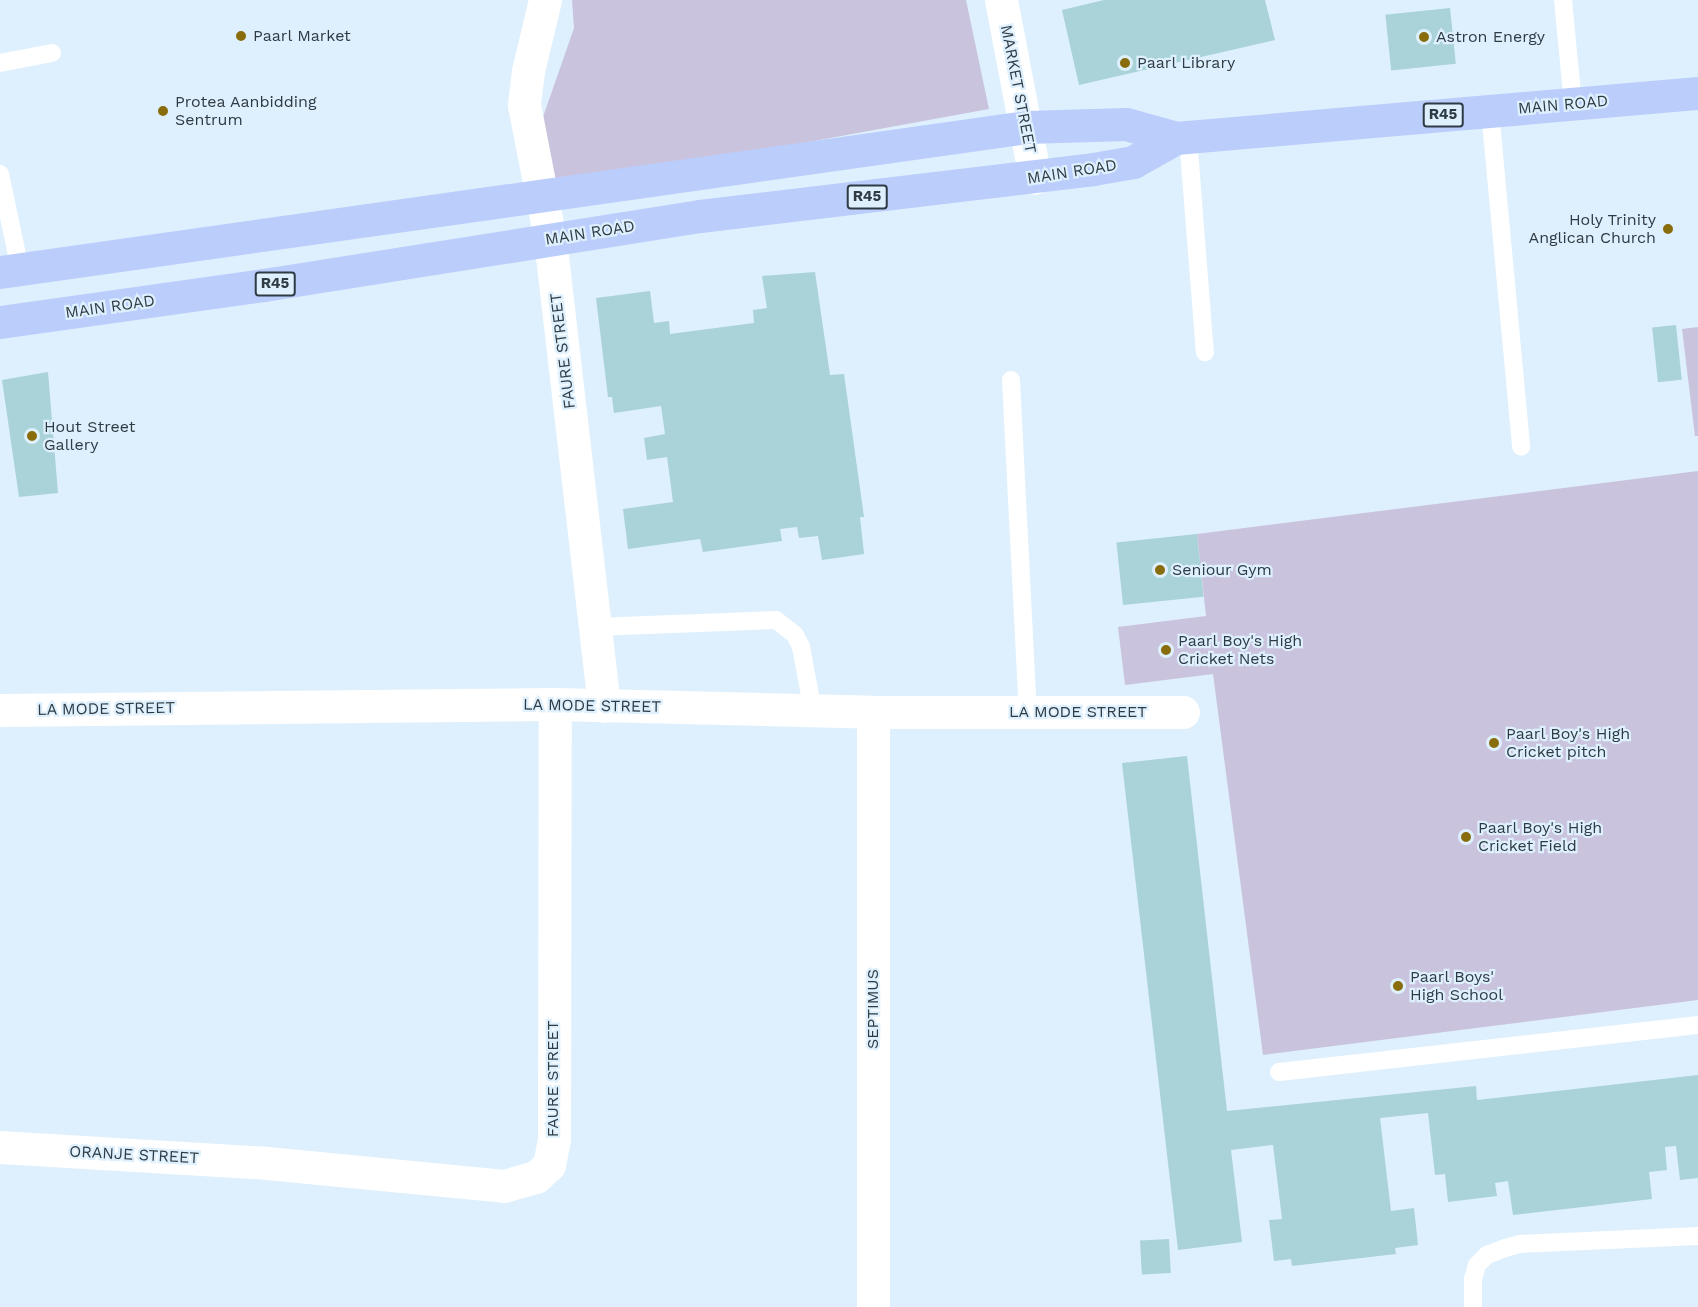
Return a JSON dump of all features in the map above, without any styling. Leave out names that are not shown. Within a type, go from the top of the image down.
[{"type":"main road","name":"MAIN ROAD","points":[[10,271],[543,193],[1026,127],[1126,124],[1182,138],[1698,93]]},
{"type":"main road","name":"MAIN ROAD","points":[[0,322],[264,285],[700,216],[1035,178],[1133,162],[1182,138]]},
{"type":"street","name":"FAURE STREET","points":[[545,0],[526,78],[524,105],[543,193],[550,239],[604,706]]},
{"type":"street","name":"MARKET STREET","points":[[1001,0],[1035,178]]},
{"type":"street","name":"FAURE STREET","points":[[267,1163],[504,1186],[536,1177],[549,1165],[554,1138],[555,704]]},
{"type":"street","name":"LA MODE STREET","points":[[0,710],[555,704],[873,712],[1183,712]]},
{"type":"street","name":"SEPTIMUS","points":[[873,712],[873,1307]]},
{"type":"street","name":"ORANJE STREET","points":[[0,1147],[267,1163]]},
{"type":"lane","points":[[1563,0],[1573,104]]},
{"type":"lane","points":[[0,63],[52,53]]},
{"type":"lane","points":[[1490,111],[1521,447]]},
{"type":"lane","points":[[1182,138],[1204,352]]},
{"type":"lane","points":[[0,174],[10,271]]},
{"type":"lane","points":[[1011,380],[1028,712]]},
{"type":"lane","points":[[595,627],[776,620],[795,635],[801,647],[813,711]]},
{"type":"lane","points":[[1279,1072],[1698,1025]]},
{"type":"lane","points":[[1473,1307],[1473,1279],[1477,1265],[1487,1255],[1504,1248],[1521,1244],[1698,1236]]},
{"type":"shaded area","points":[[572,0],[966,0],[989,109],[545,190],[536,137],[574,28]]},
{"type":"shaded area","points":[[1698,327],[1698,436],[1695,436],[1682,329]]},
{"type":"shaded area","name":"Paarl Boy's High Cricket Field","points":[[1698,471],[1698,1000],[1263,1055],[1213,674],[1125,685],[1118,627],[1206,616],[1197,534]]},
{"type":"building","name":"Paarl Library","points":[[1104,0],[1265,0],[1275,40],[1079,85],[1062,10]]},
{"type":"building","points":[[1450,8],[1456,64],[1391,70],[1385,15]]},
{"type":"building","points":[[815,272],[830,375],[844,374],[864,517],[860,517],[864,554],[822,560],[818,536],[799,538],[797,527],[780,529],[782,541],[703,552],[700,539],[628,549],[623,509],[673,502],[667,457],[647,460],[644,438],[665,434],[661,406],[614,413],[612,397],[608,397],[596,298],[650,291],[654,323],[669,321],[670,334],[754,323],[753,310],[767,308],[762,276]]},
{"type":"building","points":[[1676,325],[1682,380],[1658,382],[1652,328]]},
{"type":"building","name":"Hout Street Gallery","points":[[48,372],[58,493],[19,497],[2,380]]},
{"type":"building","name":"Seniour Gym","points":[[1197,534],[1204,597],[1123,605],[1116,542]]},
{"type":"building","points":[[1187,756],[1227,1111],[1476,1086],[1477,1100],[1698,1075],[1698,1178],[1680,1180],[1676,1146],[1665,1147],[1667,1170],[1649,1172],[1652,1199],[1513,1215],[1508,1181],[1495,1183],[1497,1196],[1448,1202],[1445,1174],[1435,1175],[1428,1113],[1380,1118],[1391,1211],[1414,1208],[1418,1245],[1395,1248],[1396,1254],[1292,1266],[1291,1259],[1274,1261],[1269,1220],[1282,1219],[1273,1145],[1231,1150],[1242,1242],[1178,1250],[1122,763]]},
{"type":"building","points":[[1169,1239],[1171,1273],[1142,1274],[1140,1241]]},
{"type":"place","name":"Paarl Market","points":[[241,36]]},
{"type":"place","name":"Astron Energy","points":[[1424,37]]},
{"type":"place","name":"Paarl Library","points":[[1125,63]]},
{"type":"place","name":"Protea Aanbidding Sentrum","points":[[163,111]]},
{"type":"place","name":"Holy Trinity Anglican Church","points":[[1668,229]]},
{"type":"place","name":"Hout Street Gallery","points":[[32,436]]},
{"type":"place","name":"Seniour Gym","points":[[1160,570]]},
{"type":"place","name":"Paarl Boy's High Cricket Nets","points":[[1166,650]]},
{"type":"place","name":"Paarl Boy's High Cricket pitch","points":[[1494,743]]},
{"type":"place","name":"Paarl Boy's High Cricket Field","points":[[1466,837]]},
{"type":"place","name":"Paarl Boys' High School","points":[[1398,986]]}]
